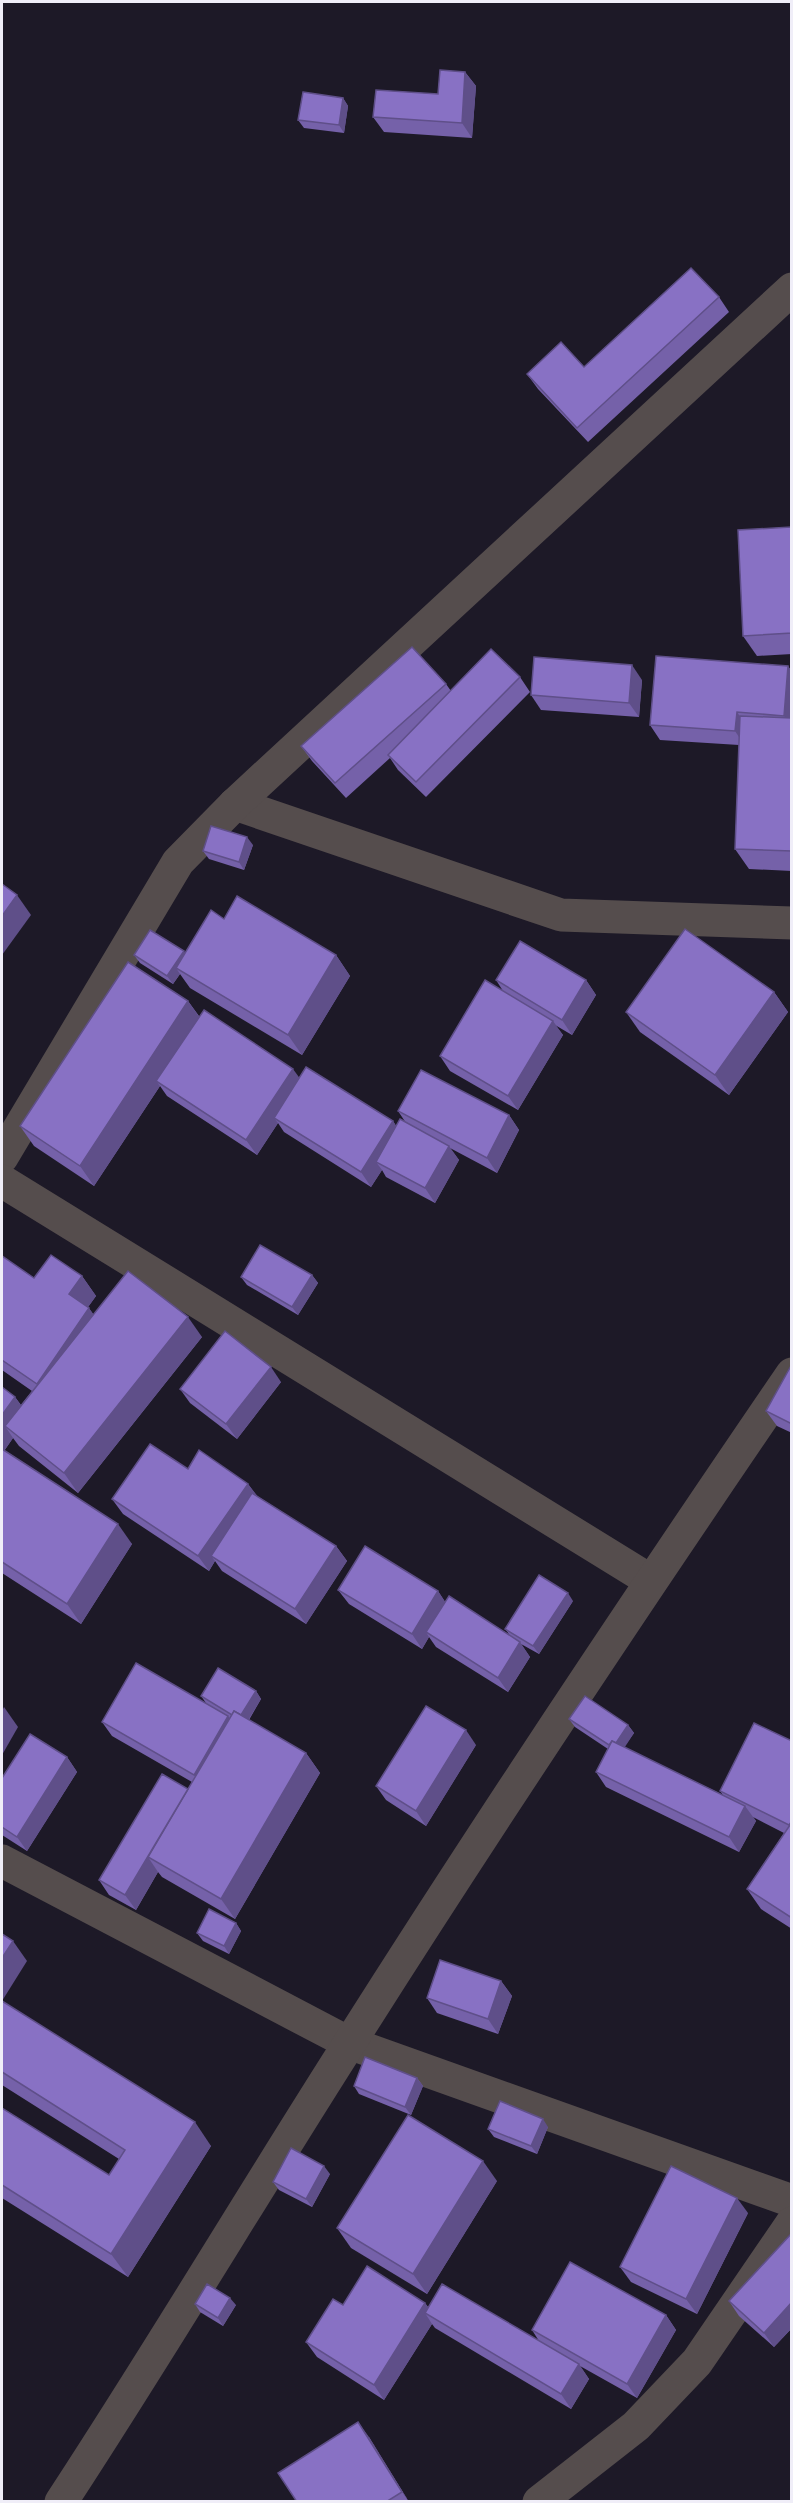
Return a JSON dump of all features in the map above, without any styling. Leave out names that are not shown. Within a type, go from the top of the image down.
[{"type":"street","points":[[2,1157],[178,862],[236,804],[792,289]]},
{"type":"street","points":[[236,804],[561,915],[792,923]]},
{"type":"street","points":[[2,1180],[651,1581]]},
{"type":"street","points":[[61,2502],[142,2378],[349,2043],[651,1581],[792,1374]]},
{"type":"street","points":[[2,1861],[349,2043],[792,2201]]},
{"type":"street","points":[[540,2502],[636,2426],[697,2362],[792,2223]]},
{"type":"building","points":[[440,70],[465,72],[462,123],[373,117],[376,90],[438,94]]},
{"type":"building","points":[[303,92],[343,98],[339,125],[298,120]]},
{"type":"building","points":[[691,268],[719,297],[577,428],[527,374],[561,342],[584,367]]},
{"type":"building","points":[[791,527],[792,633],[743,636],[738,530]]},
{"type":"building","points":[[412,647],[446,684],[335,783],[301,746]]},
{"type":"building","points":[[491,649],[520,677],[416,782],[388,755]]},
{"type":"building","points":[[656,656],[788,666],[784,716],[737,712],[735,731],[650,725]]},
{"type":"building","points":[[534,657],[632,665],[629,703],[531,695]]},
{"type":"building","points":[[740,716],[792,718],[792,851],[735,849]]},
{"type":"building","points":[[211,826],[247,837],[239,862],[203,851]]},
{"type":"building","points":[[2,884],[17,895],[2,916]]},
{"type":"building","points":[[237,896],[336,955],[288,1035],[176,968],[211,910],[224,919]]},
{"type":"building","points":[[685,929],[774,992],[715,1075],[626,1012]]},
{"type":"building","points":[[150,930],[184,951],[167,976],[134,955]]},
{"type":"building","points":[[520,941],[586,980],[562,1020],[496,980]]},
{"type":"building","points":[[128,962],[188,1001],[80,1166],[20,1126]]},
{"type":"building","points":[[485,980],[553,1021],[508,1096],[440,1056]]},
{"type":"building","points":[[204,1010],[293,1069],[246,1140],[156,1081]]},
{"type":"building","points":[[306,1067],[393,1121],[361,1172],[274,1118]]},
{"type":"building","points":[[421,1070],[509,1115],[487,1158],[398,1111]]},
{"type":"building","points":[[400,1119],[449,1146],[425,1188],[376,1162]]},
{"type":"building","points":[[260,1245],[312,1275],[292,1307],[241,1277]]},
{"type":"building","points":[[51,1255],[82,1276],[69,1294],[89,1308],[37,1384],[2,1360],[2,1256],[34,1278]]},
{"type":"building","points":[[128,1271],[188,1317],[64,1473],[5,1426]]},
{"type":"building","points":[[225,1331],[271,1367],[226,1424],[180,1389]]},
{"type":"building","points":[[792,1364],[792,1424],[766,1411]]},
{"type":"building","points":[[2,1387],[15,1397],[2,1415]]},
{"type":"building","points":[[150,1444],[188,1469],[199,1450],[248,1484],[198,1556],[112,1499]]},
{"type":"building","points":[[2,1449],[118,1524],[67,1604],[2,1562]]},
{"type":"building","points":[[252,1493],[336,1546],[295,1609],[211,1556]]},
{"type":"building","points":[[365,1546],[438,1591],[412,1634],[338,1590]]},
{"type":"building","points":[[539,1575],[568,1593],[533,1646],[505,1629]]},
{"type":"building","points":[[449,1596],[520,1642],[498,1678],[426,1632]]},
{"type":"building","points":[[136,1663],[228,1716],[194,1775],[102,1722]]},
{"type":"building","points":[[218,1668],[256,1691],[241,1715],[234,1711],[232,1715],[201,1696]]},
{"type":"building","points":[[585,1696],[628,1725],[616,1743],[612,1741],[609,1745],[569,1719]]},
{"type":"building","points":[[426,1706],[466,1730],[416,1811],[376,1786]]},
{"type":"building","points":[[234,1711],[306,1753],[221,1899],[148,1857]]},
{"type":"building","points":[[754,1723],[792,1741],[792,1821],[789,1825],[720,1791]]},
{"type":"building","points":[[30,1734],[67,1757],[17,1837],[2,1827],[2,1778]]},
{"type":"building","points":[[612,1741],[745,1806],[729,1837],[596,1772]]},
{"type":"building","points":[[162,1774],[188,1789],[125,1895],[99,1880]]},
{"type":"building","points":[[792,1822],[792,1918],[747,1889]]},
{"type":"building","points":[[209,1909],[236,1923],[224,1946],[197,1933]]},
{"type":"building","points":[[2,1934],[13,1941],[2,1958]]},
{"type":"building","points":[[440,1960],[501,1981],[488,2019],[427,1998]]},
{"type":"building","points":[[2,2001],[195,2122],[111,2254],[2,2185],[2,2108],[109,2175],[125,2150],[2,2072]]},
{"type":"building","points":[[365,2057],[417,2078],[405,2107],[354,2086]]},
{"type":"building","points":[[500,2101],[543,2119],[531,2146],[488,2129]]},
{"type":"building","points":[[408,2115],[483,2161],[413,2274],[337,2228]]},
{"type":"building","points":[[291,2148],[324,2166],[306,2199],[273,2182]]},
{"type":"building","points":[[671,2166],[737,2198],[686,2299],[620,2267]]},
{"type":"building","points":[[792,2233],[792,2302],[764,2333],[729,2301]]},
{"type":"building","points":[[570,2262],[666,2315],[627,2384],[532,2330]]},
{"type":"building","points":[[367,2266],[425,2303],[374,2385],[306,2342],[333,2299],[343,2305]]},
{"type":"building","points":[[207,2284],[230,2298],[218,2318],[195,2304]]},
{"type":"building","points":[[442,2284],[579,2364],[561,2394],[425,2313]]},
{"type":"building","points":[[358,2422],[402,2492],[386,2502],[297,2502],[278,2473]]}]
